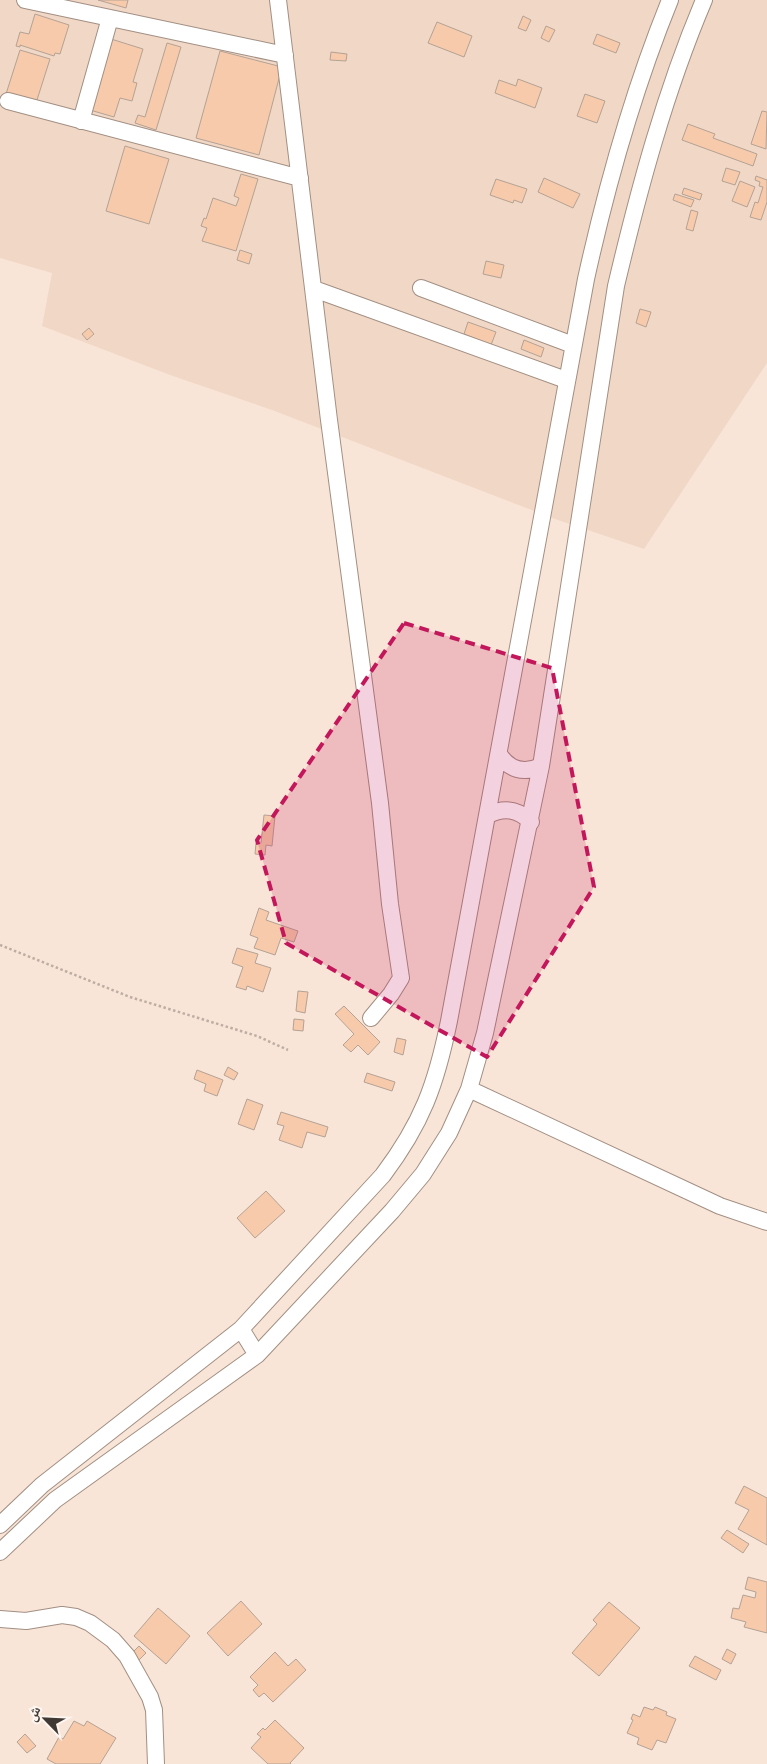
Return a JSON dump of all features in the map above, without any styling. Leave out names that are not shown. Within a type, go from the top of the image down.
[{"type":"street","points":[[25,0],[285,55]]},
{"type":"street","points":[[278,0],[329,420],[380,803],[390,904],[401,978],[391,994],[371,1018]]},
{"type":"street","points":[[0,1526],[42,1485],[241,1329],[382,1175],[400,1153],[423,1112],[437,1076],[444,1049],[566,380],[601,214],[618,148],[670,0]]},
{"type":"street","points":[[0,1552],[55,1500],[257,1355],[392,1211],[418,1180],[437,1154],[449,1133],[469,1089],[485,1033],[531,822],[616,286],[651,150],[672,83],[704,0]]},
{"type":"street","points":[[81,121],[110,18]]},
{"type":"street","points":[[8,101],[300,178]]},
{"type":"street","points":[[422,288],[573,345]]},
{"type":"street","points":[[314,290],[566,380]]},
{"type":"street","points":[[499,754],[503,760],[514,768],[528,771],[541,766]]},
{"type":"street","points":[[488,815],[501,810],[514,811],[531,822]]},
{"type":"street","points":[[469,1089],[720,1206],[767,1222]]},
{"type":"street","points":[[241,1329],[257,1355]]},
{"type":"street","points":[[0,1619],[26,1621],[62,1615],[69,1616],[90,1623],[113,1640],[127,1656],[150,1697],[154,1710],[156,1764]]},
{"type":"path","points":[[0,945],[130,998],[257,1036],[288,1050]]},
{"type":"highlighted area","points":[[404,623],[552,668],[594,887],[487,1057],[286,943],[257,840]]},
{"type":"shaded area","points":[[0,0],[767,0],[767,363],[644,549],[555,519],[272,410],[170,375],[42,326],[52,273],[0,258]]},
{"type":"building","points":[[98,0],[128,0],[126,8]]},
{"type":"building","points":[[35,14],[69,25],[60,54],[55,53],[54,56],[20,45],[20,47],[16,46],[20,32],[29,34]]},
{"type":"building","points":[[523,16],[531,20],[526,31],[518,28]]},
{"type":"building","points":[[437,22],[472,36],[464,57],[428,43]]},
{"type":"building","points":[[546,26],[555,30],[549,42],[541,38]]},
{"type":"building","points":[[597,34],[620,43],[616,53],[593,44]]},
{"type":"building","points":[[111,39],[143,49],[133,82],[137,83],[132,101],[120,98],[114,117],[90,110]]},
{"type":"building","points":[[167,43],[181,47],[156,130],[135,123],[138,115],[145,117]]},
{"type":"building","points":[[20,50],[50,59],[36,103],[6,94]]},
{"type":"building","points":[[220,51],[282,67],[259,155],[196,138]]},
{"type":"building","points":[[331,52],[347,54],[346,61],[330,60]]},
{"type":"building","points":[[518,79],[542,88],[535,108],[495,93],[499,80],[516,86]]},
{"type":"building","points":[[585,94],[605,101],[597,123],[577,116]]},
{"type":"building","points":[[762,111],[767,112],[766,149],[751,144]]},
{"type":"building","points":[[688,124],[715,134],[713,138],[757,154],[753,166],[682,140]]},
{"type":"building","points":[[125,146],[169,159],[149,224],[106,211]]},
{"type":"building","points":[[726,168],[740,172],[735,185],[722,181]]},
{"type":"building","points":[[241,174],[258,179],[236,251],[202,241],[207,228],[201,226],[204,218],[206,219],[213,198],[236,206],[239,198],[234,196]]},
{"type":"building","points":[[756,176],[767,180],[767,202],[761,220],[750,217],[755,202],[758,203],[763,187],[759,186],[760,182],[755,180]]},
{"type":"building","points":[[544,178],[580,194],[573,208],[538,192]]},
{"type":"building","points":[[496,179],[527,189],[522,203],[514,200],[513,203],[490,195]]},
{"type":"building","points":[[740,181],[755,187],[747,207],[732,201]]},
{"type":"building","points":[[684,188],[702,194],[700,200],[682,194]]},
{"type":"building","points":[[675,194],[694,200],[691,207],[673,200]]},
{"type":"building","points":[[691,210],[698,212],[693,231],[686,229]]},
{"type":"building","points":[[240,250],[252,254],[249,264],[237,260]]},
{"type":"building","points":[[486,261],[504,265],[501,278],[483,274]]},
{"type":"building","points":[[640,309],[651,312],[646,327],[636,323]]},
{"type":"building","points":[[468,322],[496,332],[491,345],[464,334]]},
{"type":"building","points":[[89,328],[94,334],[87,340],[82,334]]},
{"type":"building","points":[[524,340],[544,348],[541,357],[521,349]]},
{"type":"building","points":[[264,815],[275,816],[272,846],[266,845],[265,855],[255,854],[256,843],[261,843]]},
{"type":"building","points":[[259,908],[269,912],[266,920],[298,931],[294,942],[281,938],[275,955],[254,948],[258,938],[250,935]]},
{"type":"building","points":[[237,948],[258,954],[255,963],[271,968],[263,992],[247,986],[246,990],[236,987],[243,967],[232,963]]},
{"type":"building","points":[[298,991],[308,992],[305,1013],[296,1011]]},
{"type":"building","points":[[344,1006],[380,1042],[368,1055],[358,1045],[351,1052],[343,1045],[354,1034],[335,1014]]},
{"type":"building","points":[[294,1019],[304,1020],[303,1031],[293,1030]]},
{"type":"building","points":[[397,1038],[406,1040],[403,1055],[394,1052]]},
{"type":"building","points":[[228,1067],[238,1073],[234,1080],[224,1075]]},
{"type":"building","points":[[197,1070],[223,1080],[217,1096],[204,1091],[206,1084],[194,1079]]},
{"type":"building","points":[[367,1073],[395,1082],[392,1091],[364,1082]]},
{"type":"building","points":[[247,1099],[263,1105],[254,1130],[238,1124]]},
{"type":"building","points":[[281,1112],[328,1127],[325,1137],[307,1132],[302,1148],[279,1140],[284,1126],[277,1124]]},
{"type":"building","points":[[266,1191],[285,1211],[255,1238],[237,1218]]},
{"type":"building","points":[[744,1486],[767,1498],[767,1545],[738,1529],[749,1510],[735,1503]]},
{"type":"building","points":[[727,1530],[749,1544],[743,1553],[721,1538]]},
{"type":"building","points":[[748,1577],[767,1582],[767,1633],[744,1627],[746,1622],[731,1618],[733,1608],[739,1609],[743,1595],[755,1598],[756,1592],[745,1589]]},
{"type":"building","points":[[241,1601],[262,1624],[228,1656],[207,1633]]},
{"type":"building","points":[[609,1602],[640,1628],[599,1676],[572,1653],[597,1624],[593,1620]]},
{"type":"building","points":[[158,1608],[190,1636],[166,1664],[134,1636]]},
{"type":"building","points":[[139,1646],[146,1653],[139,1660],[132,1653]]},
{"type":"building","points":[[727,1649],[736,1654],[731,1664],[722,1659]]},
{"type":"building","points":[[275,1652],[288,1666],[296,1659],[306,1670],[273,1702],[264,1693],[259,1697],[253,1690],[258,1685],[250,1677]]},
{"type":"building","points":[[695,1656],[721,1670],[716,1680],[689,1666]]},
{"type":"building","points":[[644,1707],[653,1710],[655,1707],[667,1712],[666,1715],[676,1719],[666,1743],[657,1740],[652,1750],[637,1744],[639,1738],[627,1733],[633,1720],[631,1719],[633,1714],[640,1717]]},
{"type":"building","points":[[275,1720],[304,1748],[291,1764],[268,1764],[251,1748],[261,1737],[257,1734],[263,1728],[265,1730]]},
{"type":"building","points":[[74,1721],[84,1726],[87,1721],[116,1738],[100,1764],[56,1764],[47,1759],[59,1737],[63,1739]]},
{"type":"building","points":[[25,1734],[36,1746],[27,1753],[17,1742]]}]
